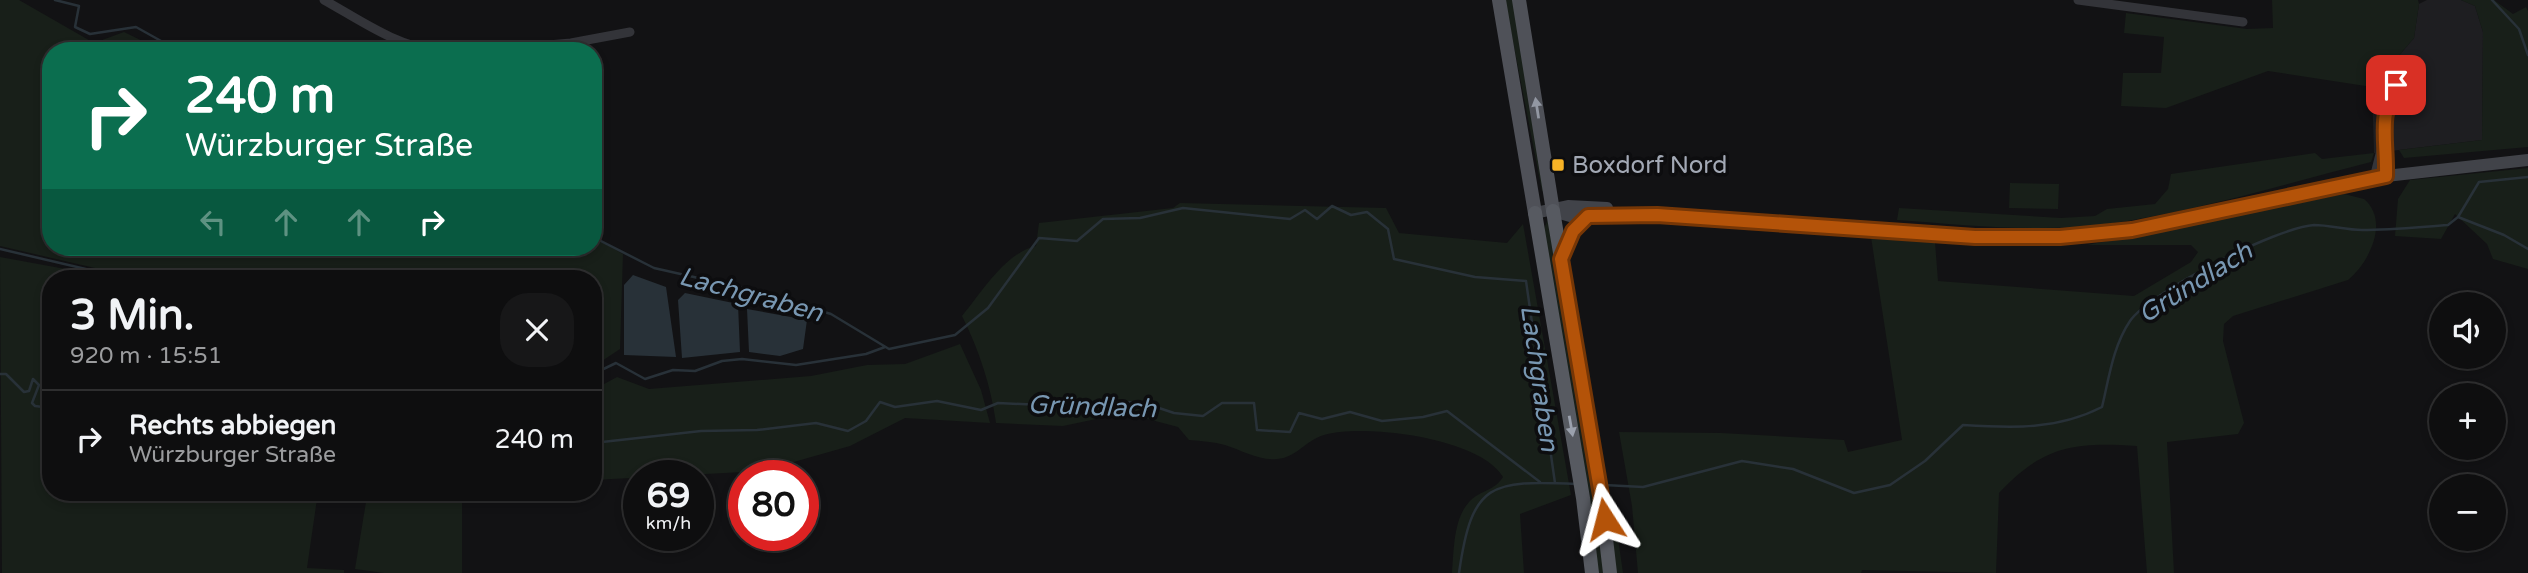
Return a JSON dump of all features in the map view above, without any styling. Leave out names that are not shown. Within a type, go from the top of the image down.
[{"type":"highway","points":[[1553,211],[1598,474],[1610,573]]},
{"type":"highway","points":[[1535,213],[1583,498],[1592,573]]},
{"type":"highway","points":[[1561,259],[1573,231],[1588,216]]},
{"type":"main road","points":[[1499,0],[1535,213],[1576,206],[1657,215],[1975,237],[2081,236],[2190,219],[2380,177],[2528,160]]},
{"type":"main road","points":[[1519,0],[1553,211]]},
{"type":"main road","points":[[1553,211],[1570,216],[1657,215]]},
{"type":"street","points":[[2078,0],[2243,22]]},
{"type":"street","points":[[328,1],[377,30],[406,42]]},
{"type":"street","points":[[576,42],[629,32]]},
{"type":"street","points":[[2380,177],[2386,102],[2404,69]]},
{"type":"shaded area","points":[[0,0],[19,0],[92,42],[42,42],[42,256],[0,246]]},
{"type":"shaded area","points":[[1505,0],[1514,0],[1545,190],[1542,191]]},
{"type":"shaded area","points":[[2272,0],[2418,0],[2419,4],[2414,38],[2372,87],[2268,71],[2166,108],[2121,106],[2123,73],[2161,73],[2164,37],[2124,33],[2126,13],[2247,29],[2273,28]]},
{"type":"shaded area","points":[[2427,0],[2461,0],[2475,6],[2483,32],[2482,140],[2374,153],[2372,87],[2414,38],[2419,4]]},
{"type":"shaded area","points":[[2461,0],[2494,0],[2513,14],[2526,7],[2528,11],[2528,147],[2404,158],[2399,150],[2482,140],[2483,32],[2475,6]]},
{"type":"shaded area","points":[[124,32],[145,42],[97,42]]},
{"type":"shaded area","points":[[2315,153],[2322,159],[2374,153],[2371,162],[2206,205],[2106,224],[2028,228],[1897,220],[1899,208],[2061,218],[2095,216],[2107,209],[2155,204],[2168,189],[2171,174]]},
{"type":"shaded area","points":[[2528,168],[2528,269],[2493,259],[2487,244],[2455,214],[2441,239],[2395,236],[2398,199],[2410,180]]},
{"type":"shaded area","points":[[2010,183],[2059,184],[2058,209],[2009,208]]},
{"type":"shaded area","points":[[2344,194],[2364,199],[2372,208],[2375,219],[2374,241],[2356,273],[2348,280],[2233,316],[2224,324],[2223,341],[2244,423],[2238,434],[2167,442],[2174,573],[2147,573],[2137,446],[2096,445],[2078,446],[2046,456],[2015,477],[1999,493],[1996,573],[1862,570],[1861,573],[1638,573],[1632,506],[1619,432],[1721,433],[1844,440],[1848,452],[1902,440],[1871,237],[1935,242],[1938,281],[2134,296],[2191,262],[2198,252],[2191,245],[2087,245]]},
{"type":"shaded area","points":[[1180,203],[1386,208],[1399,233],[1507,243],[1523,224],[1571,495],[1520,514],[1524,573],[1452,573],[1461,514],[1472,499],[1496,485],[1503,477],[1491,464],[1471,452],[1447,443],[1392,433],[1342,432],[1318,437],[1290,456],[1271,459],[1257,457],[1221,444],[1189,440],[1178,427],[1125,413],[1063,426],[996,423],[984,368],[962,316],[986,285],[1014,257],[1036,246],[1039,223],[1173,208]]},
{"type":"shaded area","points":[[1548,219],[1597,500],[1606,573],[1597,573],[1544,229]]},
{"type":"shaded area","points":[[602,242],[623,254],[620,349],[602,361],[602,270],[104,270],[43,256],[602,256]]},
{"type":"shaded area","points":[[0,257],[71,270],[42,270],[42,501],[317,501],[307,568],[344,570],[344,573],[2,573]]},
{"type":"shaded area","points":[[633,275],[666,287],[676,357],[624,355],[624,285]]},
{"type":"shaded area","points":[[685,293],[738,304],[740,352],[682,358],[678,300]]},
{"type":"shaded area","points":[[747,309],[807,320],[803,349],[780,356],[749,352]]},
{"type":"shaded area","points":[[960,344],[981,390],[990,423],[905,418],[850,446],[801,460],[728,460],[728,473],[714,474],[714,460],[623,460],[623,478],[602,480],[602,385],[617,377],[649,389],[811,376],[867,365],[905,364]]},
{"type":"shaded area","points":[[1607,496],[1612,496],[1623,573],[1616,573]]},
{"type":"shaded area","points":[[363,501],[462,501],[462,573],[384,573],[355,569],[366,502]]},
{"type":"waterway","name":"Lachgraben","points":[[55,0],[79,6],[75,27],[90,34],[136,27],[163,42]]},
{"type":"waterway","points":[[2492,0],[2519,29],[2528,55]]},
{"type":"waterway","name":"Gründlach","points":[[1604,485],[1643,487],[1742,461],[1793,469],[1854,493],[1890,485],[1925,461],[1963,425],[2017,427],[2051,424],[2102,407],[2116,352],[2130,321],[2162,294],[2216,263],[2273,237],[2314,225],[2362,230],[2448,225],[2458,217],[2479,182],[2528,177]]},
{"type":"waterway","name":"Lachgraben","points":[[602,242],[654,268],[747,289],[831,314],[889,349],[955,335],[988,308],[1039,238],[1077,241],[1103,219],[1140,218],[1183,208],[1290,219],[1305,210],[1317,219],[1332,206],[1351,215],[1367,212],[1388,229],[1394,259],[1475,277],[1526,281],[1555,483]]},
{"type":"waterway","points":[[2458,217],[2504,235],[2528,249]]},
{"type":"waterway","points":[[0,249],[90,270]]},
{"type":"waterway","points":[[602,370],[616,363],[645,379],[673,370],[695,371],[722,361],[742,359],[796,365],[866,354],[885,347]]},
{"type":"waterway","name":"Gründlach","points":[[0,374],[6,374],[24,392],[29,391],[33,379],[39,385],[32,403],[42,407]]},
{"type":"waterway","name":"Gründlach","points":[[602,442],[701,431],[757,430],[816,423],[848,431],[866,421],[880,402],[895,407],[937,401],[981,410],[998,403],[1041,405],[1141,402],[1174,413],[1203,416],[1222,403],[1254,403],[1257,430],[1290,432],[1299,413],[1322,419],[1350,412],[1382,421],[1423,417],[1447,411],[1540,482]]},
{"type":"waterway","points":[[1459,573],[1471,520],[1479,504],[1490,493],[1505,486],[1524,483],[1577,484]]},
{"type":"place","name":"Boxdorf Nord","points":[[1558,165]]},
{"type":"route","points":[[1605,519],[1561,259],[1573,231],[1588,216],[1657,215],[2001,238],[2116,233],[2386,176],[2382,142],[2386,102],[2396,85]]}]
